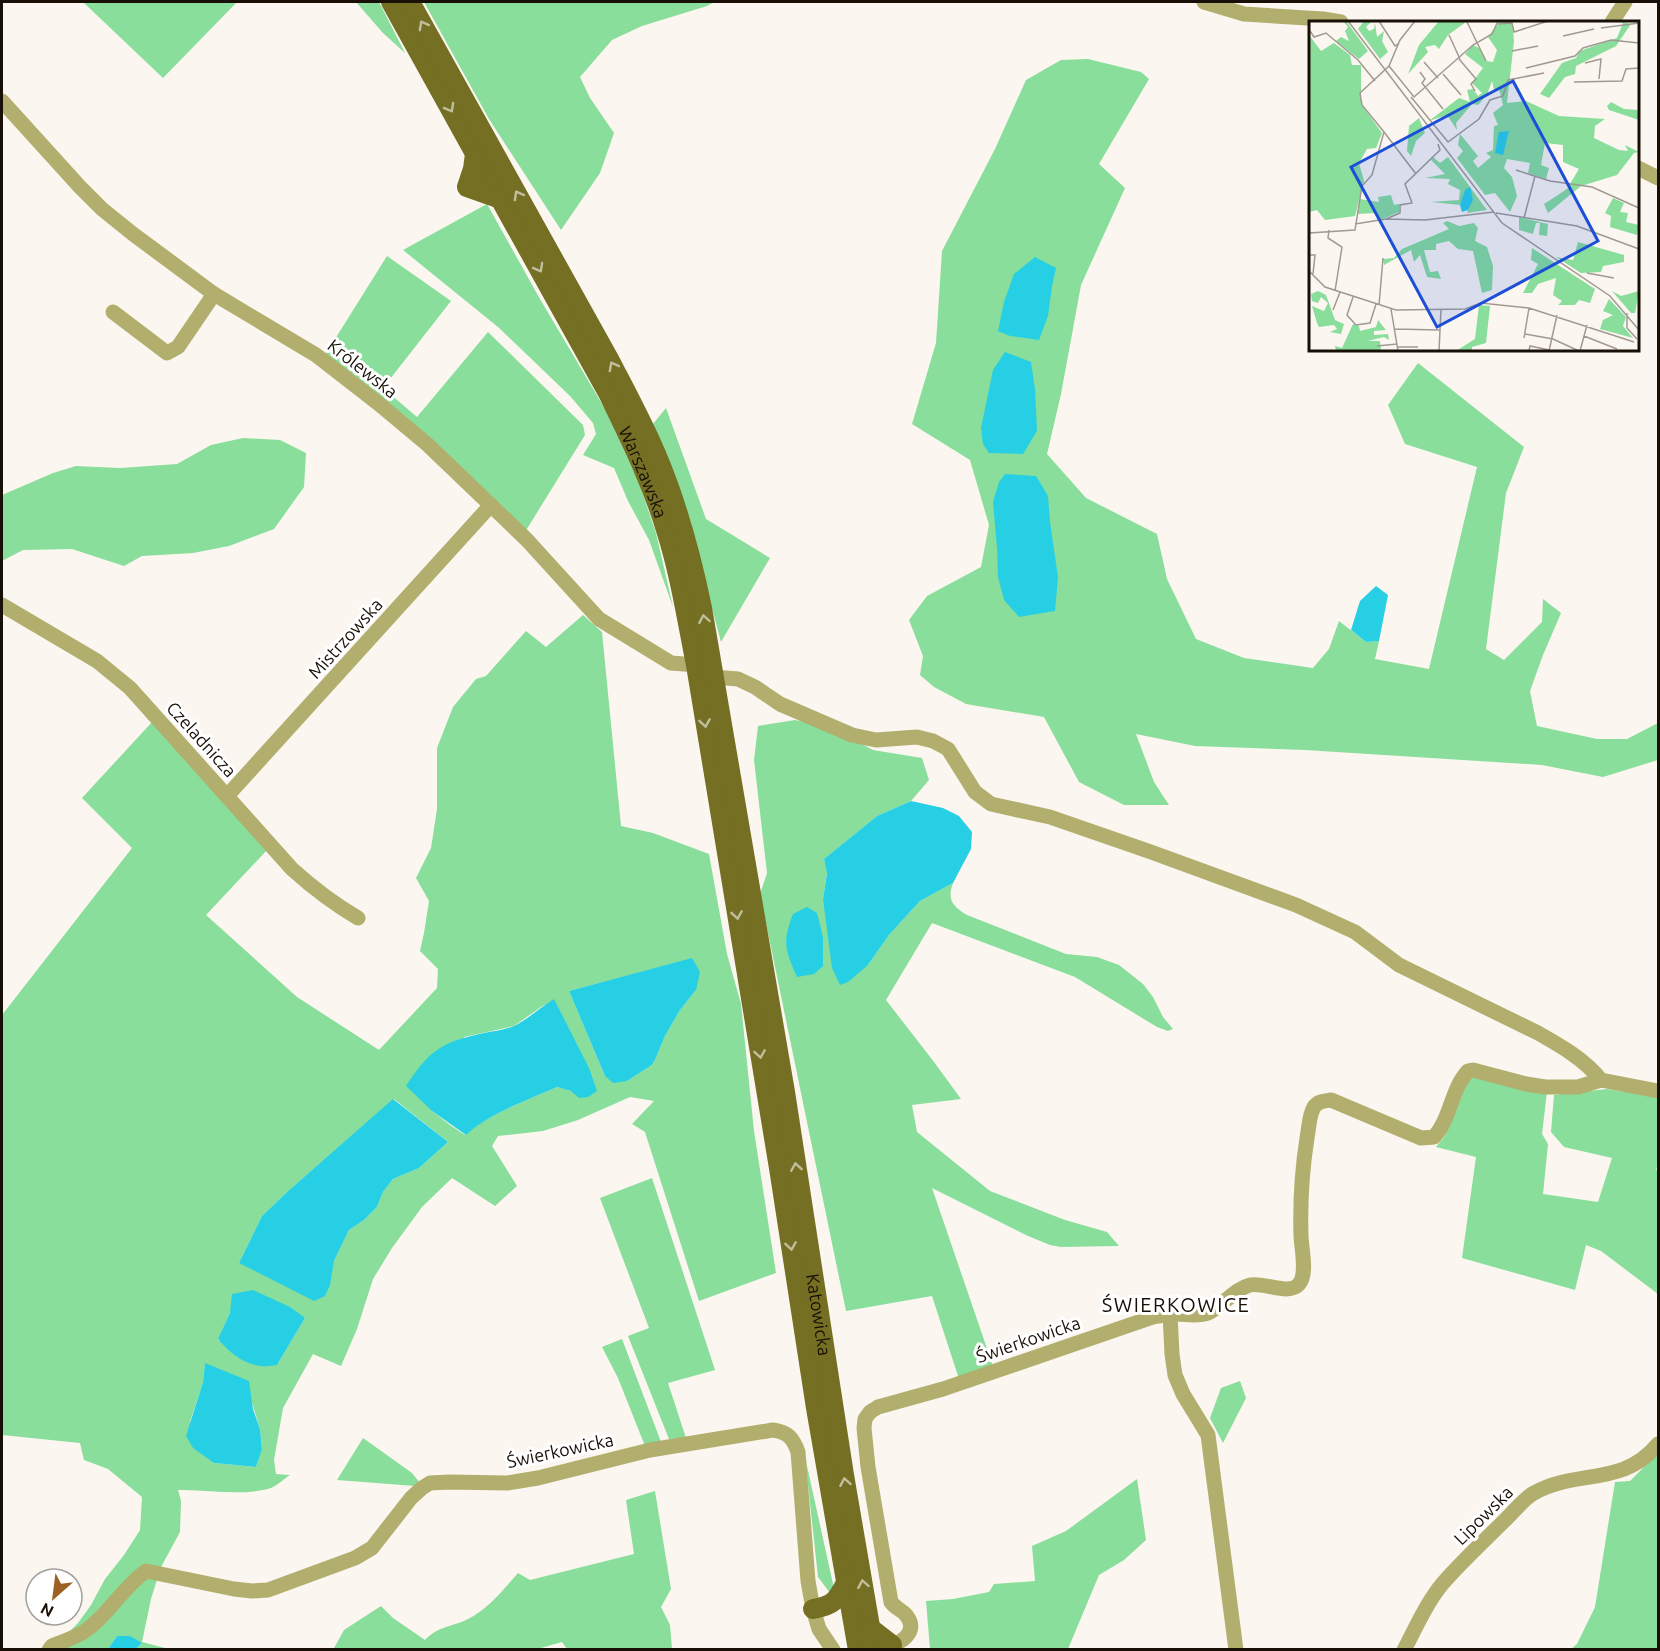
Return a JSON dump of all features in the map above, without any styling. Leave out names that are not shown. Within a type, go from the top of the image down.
[{"type":"main road","name":"Warszawska","points":[[391,2],[476,154],[467,187],[501,199],[609,395],[640,461],[666,530],[684,599],[696,665],[750,996]]},
{"type":"main road","name":"Warszawska","points":[[410,2],[609,359],[640,418],[670,490],[690,553],[714,676],[766,981]]},
{"type":"main road","name":"Katowicka","points":[[766,981],[870,1628],[885,1648]]},
{"type":"main road","name":"Katowicka","points":[[750,996],[816,1408],[858,1650]]},
{"type":"main road","points":[[813,1609],[834,1603],[847,1581]]},
{"type":"street","points":[[1204,2],[1244,14],[1333,21]]},
{"type":"street","points":[[1613,21],[1625,2]]},
{"type":"street","name":"Królewska","points":[[2,101],[102,209],[214,294],[316,355],[428,445],[527,540],[599,619],[671,663],[696,665]]},
{"type":"street","points":[[1639,168],[1659,178]]},
{"type":"street","points":[[113,312],[167,352],[178,347],[214,294]]},
{"type":"street","name":"Mistrzowska","points":[[227,796],[491,505]]},
{"type":"street","name":"Czeladnicza","points":[[2,605],[97,661],[130,688],[292,869],[335,905],[358,918]]},
{"type":"street","points":[[714,676],[738,679],[755,687],[780,704],[852,735],[876,740],[917,737],[933,741],[948,749],[975,792],[991,804],[1050,817],[1296,905],[1355,932],[1399,965],[1559,1045],[1591,1067],[1601,1080]]},
{"type":"street","name":"Świerkowicka","points":[[885,1648],[900,1643],[909,1634],[911,1628],[906,1614],[894,1607],[891,1602],[868,1467],[864,1428],[865,1419],[870,1412],[878,1407],[943,1389],[1153,1317],[1170,1314],[1195,1315],[1208,1312],[1247,1286],[1260,1284],[1284,1289],[1293,1288],[1299,1284],[1304,1273],[1300,1201],[1304,1159],[1310,1117],[1315,1106],[1322,1101],[1330,1100],[1421,1137],[1434,1137],[1441,1130],[1468,1071],[1479,1071],[1545,1087],[1578,1087],[1601,1080],[1659,1091]]},
{"type":"street","points":[[1170,1314],[1175,1375],[1183,1394],[1208,1435],[1236,1650]]},
{"type":"street","name":"Świerkowicka","points":[[49,1650],[52,1646],[82,1633],[146,1571],[252,1591],[268,1590],[284,1585],[355,1558],[372,1548],[411,1498],[430,1483],[507,1483],[538,1478],[650,1450],[773,1430],[782,1431],[791,1436],[798,1452],[808,1581],[813,1609]]},
{"type":"street","name":"Lipowska","points":[[1404,1650],[1425,1609],[1443,1584],[1533,1493],[1563,1482],[1598,1477],[1632,1467],[1659,1444]]},
{"type":"street","points":[[813,1609],[819,1629],[832,1650]]},
{"type":"green space","points":[[83,2],[237,2],[163,78]]},
{"type":"green space","points":[[356,2],[379,2],[405,53],[383,33]]},
{"type":"green space","points":[[424,2],[714,2],[642,26],[612,40],[580,77],[590,98],[614,133],[600,173],[561,230],[489,119]]},
{"type":"green space","points":[[1088,59],[1141,72],[1149,79],[1099,164],[1125,188],[1081,285],[1061,394],[1047,454],[1086,498],[1157,534],[1167,579],[1196,639],[1244,658],[1313,668],[1329,649],[1339,621],[1366,642],[1379,641],[1375,659],[1429,669],[1477,467],[1405,444],[1388,405],[1418,363],[1524,447],[1506,493],[1486,649],[1504,660],[1542,622],[1543,599],[1561,613],[1530,691],[1537,726],[1597,739],[1627,739],[1658,723],[1658,760],[1603,777],[1542,765],[1305,750],[1195,746],[1136,734],[1154,782],[1169,805],[1124,805],[1079,782],[1044,717],[966,704],[934,687],[920,675],[923,656],[909,620],[927,596],[981,567],[989,525],[970,460],[912,424],[936,343],[942,251],[995,149],[1026,80],[1061,60]]},
{"type":"green space","points":[[487,204],[605,409],[639,483],[656,533],[673,607],[649,540],[628,501],[614,468],[583,455],[596,434],[593,423],[570,396],[498,327],[403,250]]},
{"type":"green space","points":[[387,256],[451,301],[383,388],[417,417],[488,332],[583,425],[585,435],[525,532],[325,355]]},
{"type":"green space","points":[[666,408],[706,519],[770,558],[721,642],[690,520],[653,424]]},
{"type":"green space","points":[[243,438],[280,440],[306,453],[304,487],[274,529],[229,546],[193,553],[142,556],[124,566],[72,549],[23,550],[2,561],[2,495],[53,473],[76,466],[120,468],[177,464],[211,445]]},
{"type":"green space","points":[[583,615],[602,632],[621,826],[653,833],[709,854],[727,954],[741,1004],[754,1131],[776,1273],[699,1301],[645,1132],[632,1124],[654,1101],[630,1097],[578,1120],[543,1131],[498,1136],[492,1146],[517,1186],[495,1206],[452,1178],[422,1207],[373,1279],[357,1329],[341,1366],[313,1354],[283,1408],[274,1460],[276,1474],[290,1475],[274,1487],[260,1491],[178,1490],[181,1501],[180,1532],[161,1567],[151,1599],[142,1642],[169,1649],[136,1649],[142,1643],[117,1636],[108,1649],[55,1649],[74,1627],[84,1627],[84,1615],[105,1579],[140,1530],[142,1497],[108,1469],[84,1460],[80,1443],[2,1435],[2,1015],[132,848],[82,798],[153,721],[269,848],[206,915],[297,997],[379,1050],[437,988],[438,969],[420,951],[429,901],[416,878],[431,848],[437,809],[437,748],[453,707],[476,679],[486,676],[526,631],[546,647]],"holes":[[[664,966],[696,990],[680,1010],[652,1065],[627,1081],[605,1076],[569,991]],[[554,1000],[571,1091],[557,1087],[497,1114],[465,1135],[432,1111],[464,1037],[514,1026]],[[394,1099],[448,1142],[419,1168],[393,1179],[383,1192],[377,1207],[349,1230],[334,1261],[239,1263],[262,1216]],[[230,1313],[305,1318],[277,1365],[218,1340]],[[205,1364],[251,1399],[260,1429],[262,1448],[256,1467],[214,1463],[190,1422],[203,1382]]]},
{"type":"green space","points":[[795,720],[831,727],[873,750],[922,758],[929,780],[911,801],[877,816],[824,859],[827,872],[823,899],[868,965],[889,935],[920,901],[953,883],[952,902],[967,915],[1066,954],[1097,957],[1119,965],[1143,984],[1173,1029],[1168,1031],[1157,1027],[1075,977],[932,923],[886,1000],[961,1099],[912,1105],[917,1132],[990,1191],[1065,1220],[1107,1232],[1119,1246],[1061,1247],[1050,1245],[932,1188],[993,1366],[959,1379],[932,1296],[846,1311],[760,894],[767,873],[754,760],[758,726]]},
{"type":"green space","points":[[1472,1077],[1547,1092],[1542,1134],[1548,1144],[1543,1194],[1598,1202],[1612,1158],[1564,1147],[1551,1132],[1554,1095],[1607,1089],[1658,1097],[1658,1163],[1656,1170],[1658,1170],[1658,1294],[1601,1251],[1586,1245],[1575,1290],[1462,1258],[1476,1157],[1436,1147],[1444,1137],[1465,1083]]},
{"type":"green space","points":[[652,1178],[715,1370],[668,1383],[686,1438],[669,1439],[628,1336],[649,1328],[600,1198]]},
{"type":"green space","points":[[622,1339],[661,1442],[645,1446],[618,1378],[602,1347]]},
{"type":"green space","points":[[1240,1381],[1246,1398],[1223,1443],[1210,1418],[1221,1388]]},
{"type":"green space","points":[[363,1438],[412,1473],[420,1483],[415,1486],[337,1480]]},
{"type":"green space","points":[[1658,1453],[1658,1649],[1570,1650],[1577,1644],[1595,1607],[1615,1482],[1630,1481]]},
{"type":"green space","points":[[805,1457],[835,1593],[830,1593],[818,1577]]},
{"type":"green space","points":[[1137,1479],[1146,1540],[1124,1560],[1099,1575],[1068,1649],[930,1649],[926,1601],[953,1599],[989,1592],[994,1584],[1035,1581],[1032,1546],[1066,1531]]},
{"type":"green space","points":[[655,1491],[671,1589],[661,1607],[670,1625],[672,1649],[567,1649],[562,1642],[541,1648],[541,1650],[489,1648],[488,1650],[333,1650],[344,1630],[381,1606],[393,1618],[425,1640],[440,1629],[468,1619],[482,1610],[518,1573],[530,1580],[634,1554],[626,1500]]},
{"type":"water","points":[[1035,257],[1056,268],[1048,316],[1039,340],[1010,336],[998,331],[1004,302],[1014,274]]},
{"type":"water","points":[[1005,352],[1031,362],[1037,431],[1023,454],[989,453],[983,444],[981,428],[993,370]]},
{"type":"water","points":[[1005,474],[1036,476],[1048,496],[1058,577],[1055,611],[1019,617],[1004,600],[998,577],[993,502],[999,482]]},
{"type":"water","points":[[1376,586],[1388,595],[1379,641],[1366,642],[1351,630],[1360,601]]},
{"type":"water","points":[[911,801],[943,808],[959,816],[972,832],[971,849],[953,883],[920,901],[889,935],[868,965],[848,982],[840,985],[832,968],[823,899],[827,873],[824,859],[877,816]]},
{"type":"water","points":[[807,907],[817,913],[823,937],[823,966],[814,974],[797,977],[786,946],[787,932],[793,914]]},
{"type":"water","points":[[692,958],[700,972],[696,990],[680,1010],[652,1065],[627,1081],[613,1083],[605,1076],[569,991]]},
{"type":"water","points":[[554,999],[589,1068],[597,1091],[588,1097],[579,1098],[571,1091],[557,1087],[485,1120],[466,1135],[432,1111],[406,1086],[422,1064],[438,1049],[469,1036],[512,1027]]},
{"type":"water","points":[[393,1099],[448,1142],[419,1168],[393,1179],[383,1192],[377,1207],[349,1230],[334,1261],[330,1285],[325,1296],[314,1301],[239,1263],[262,1216]]},
{"type":"water","points":[[253,1290],[290,1307],[305,1318],[277,1365],[259,1366],[244,1361],[230,1352],[218,1339],[230,1313],[232,1294]]},
{"type":"water","points":[[205,1363],[249,1381],[262,1449],[256,1467],[214,1463],[193,1448],[186,1436],[203,1382]]},
{"type":"water","points":[[117,1636],[130,1636],[142,1643],[136,1649],[108,1649]]},
{"type":"district","name":"ŚWIERKOWICE","points":[[1176,1304]]}]
